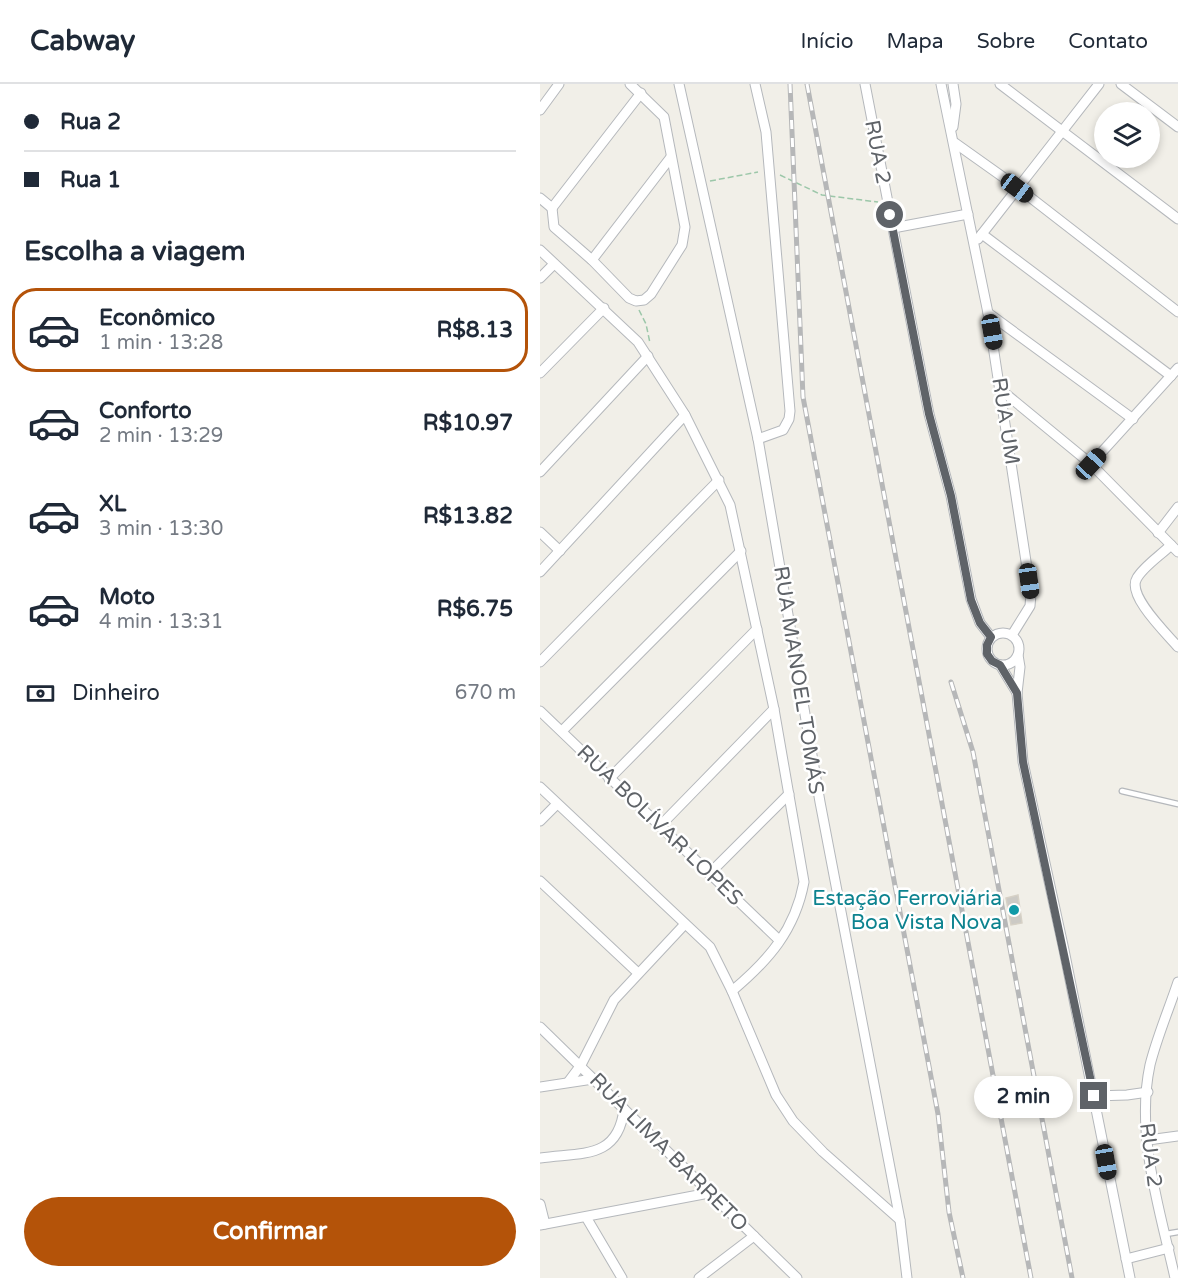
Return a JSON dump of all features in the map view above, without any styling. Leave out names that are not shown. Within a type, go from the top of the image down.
[{"type":"street","points":[[540,110],[559,84]]},
{"type":"street","points":[[630,84],[640,93],[664,117],[685,227],[685,237],[651,294],[644,300],[636,301],[624,294],[592,260],[554,227],[552,208],[640,93]]},
{"type":"street","name":"RUA MANOEL TOMÁS","points":[[679,84],[758,439],[819,802],[900,1220],[907,1278]]},
{"type":"street","points":[[754,84],[766,132],[790,411],[789,419],[783,430],[758,439]]},
{"type":"street","name":"RUA 2","points":[[866,84],[929,414],[951,496],[971,600],[980,623],[991,637]]},
{"type":"street","name":"RUA UM","points":[[941,84],[954,138],[988,313],[1031,598],[1028,611],[1012,635]]},
{"type":"street","points":[[953,84],[956,104],[954,138],[1178,312]]},
{"type":"street","points":[[1000,84],[1178,219]]},
{"type":"street","points":[[975,243],[1099,84]]},
{"type":"street","points":[[1121,84],[1178,127]]},
{"type":"street","points":[[664,117],[685,113]]},
{"type":"street","points":[[592,260],[671,157]]},
{"type":"street","points":[[540,198],[552,208]]},
{"type":"street","points":[[893,228],[968,214]]},
{"type":"street","points":[[982,234],[1175,372],[1091,464]]},
{"type":"street","points":[[540,250],[627,330],[648,356],[685,415],[719,480],[729,505],[741,551],[774,709],[804,882],[800,905],[791,924],[754,972],[732,991]]},
{"type":"street","points":[[540,278],[554,264]]},
{"type":"street","points":[[540,373],[604,308]]},
{"type":"street","points":[[988,313],[1133,419]]},
{"type":"street","points":[[540,472],[648,356]]},
{"type":"street","points":[[1001,390],[1091,464],[1174,548],[1137,578],[1135,590],[1141,602],[1178,647]]},
{"type":"street","points":[[540,572],[685,415]]},
{"type":"street","points":[[540,662],[719,480]]},
{"type":"street","points":[[1158,532],[1178,507]]},
{"type":"street","points":[[540,532],[560,551]]},
{"type":"street","points":[[562,731],[741,551]]},
{"type":"street","points":[[609,779],[757,629]]},
{"type":"street","points":[[1017,693],[1000,665],[992,661],[987,654],[987,645],[991,637],[1001,632],[1012,635],[1020,648],[1017,693],[1023,762],[1130,1278]]},
{"type":"street","points":[[1000,665],[1007,664],[1018,655]]},
{"type":"street","points":[[660,826],[774,709]]},
{"type":"street","name":"RUA BOLÍVAR LOPES","points":[[540,711],[779,940]]},
{"type":"street","points":[[540,788],[710,948],[732,991],[776,1095],[793,1122],[823,1152],[900,1220]]},
{"type":"street","points":[[709,873],[789,794]]},
{"type":"street","points":[[540,821],[557,804]]},
{"type":"street","points":[[540,881],[638,973]]},
{"type":"street","points":[[569,1081],[581,1065],[614,1000],[685,924]]},
{"type":"street","name":"RUA 2","points":[[1175,1278],[1154,1184],[1146,1119],[1150,1066],[1178,982]]},
{"type":"street","name":"RUA LIMA BARRETO","points":[[540,1027],[797,1278]]},
{"type":"street","points":[[540,1087],[593,1079]]},
{"type":"street","points":[[1094,1096],[1148,1092]]},
{"type":"street","points":[[540,1158],[604,1148],[616,1137],[622,1124],[624,1109]]},
{"type":"street","points":[[622,1124],[633,1118]]},
{"type":"street","points":[[1148,1140],[1178,1136]]},
{"type":"street","points":[[540,1204],[543,1224],[709,1193]]},
{"type":"street","points":[[586,1217],[622,1278]]},
{"type":"street","points":[[699,1278],[754,1236]]},
{"type":"street","points":[[1126,1259],[1168,1248]]},
{"type":"lane","points":[[1122,791],[1178,804]]},
{"type":"lane","points":[[1166,1234],[1178,1232]]},
{"type":"path","points":[[700,183],[769,170],[822,195],[888,201]]},
{"type":"path","points":[[636,301],[648,336],[648,356]]},
{"type":"building","name":"Estação Ferroviária Boa Vista Nova","points":[[1018,895],[1022,923],[1011,925],[1006,898]]},
{"type":"railway","points":[[790,84],[803,397],[938,1114],[949,1212],[963,1278]]},
{"type":"railway","points":[[807,84],[1031,1278]]},
{"type":"railway","points":[[951,682],[973,752],[1072,1278]]},
{"type":"place","name":"Estação Ferroviária Boa Vista Nova","points":[[1014,910]]},
{"type":"route","points":[[890,215],[929,414],[951,496],[971,600],[980,623],[991,637],[987,645],[987,654],[992,661],[1000,665],[1017,693],[1023,762],[1094,1096]]}]
